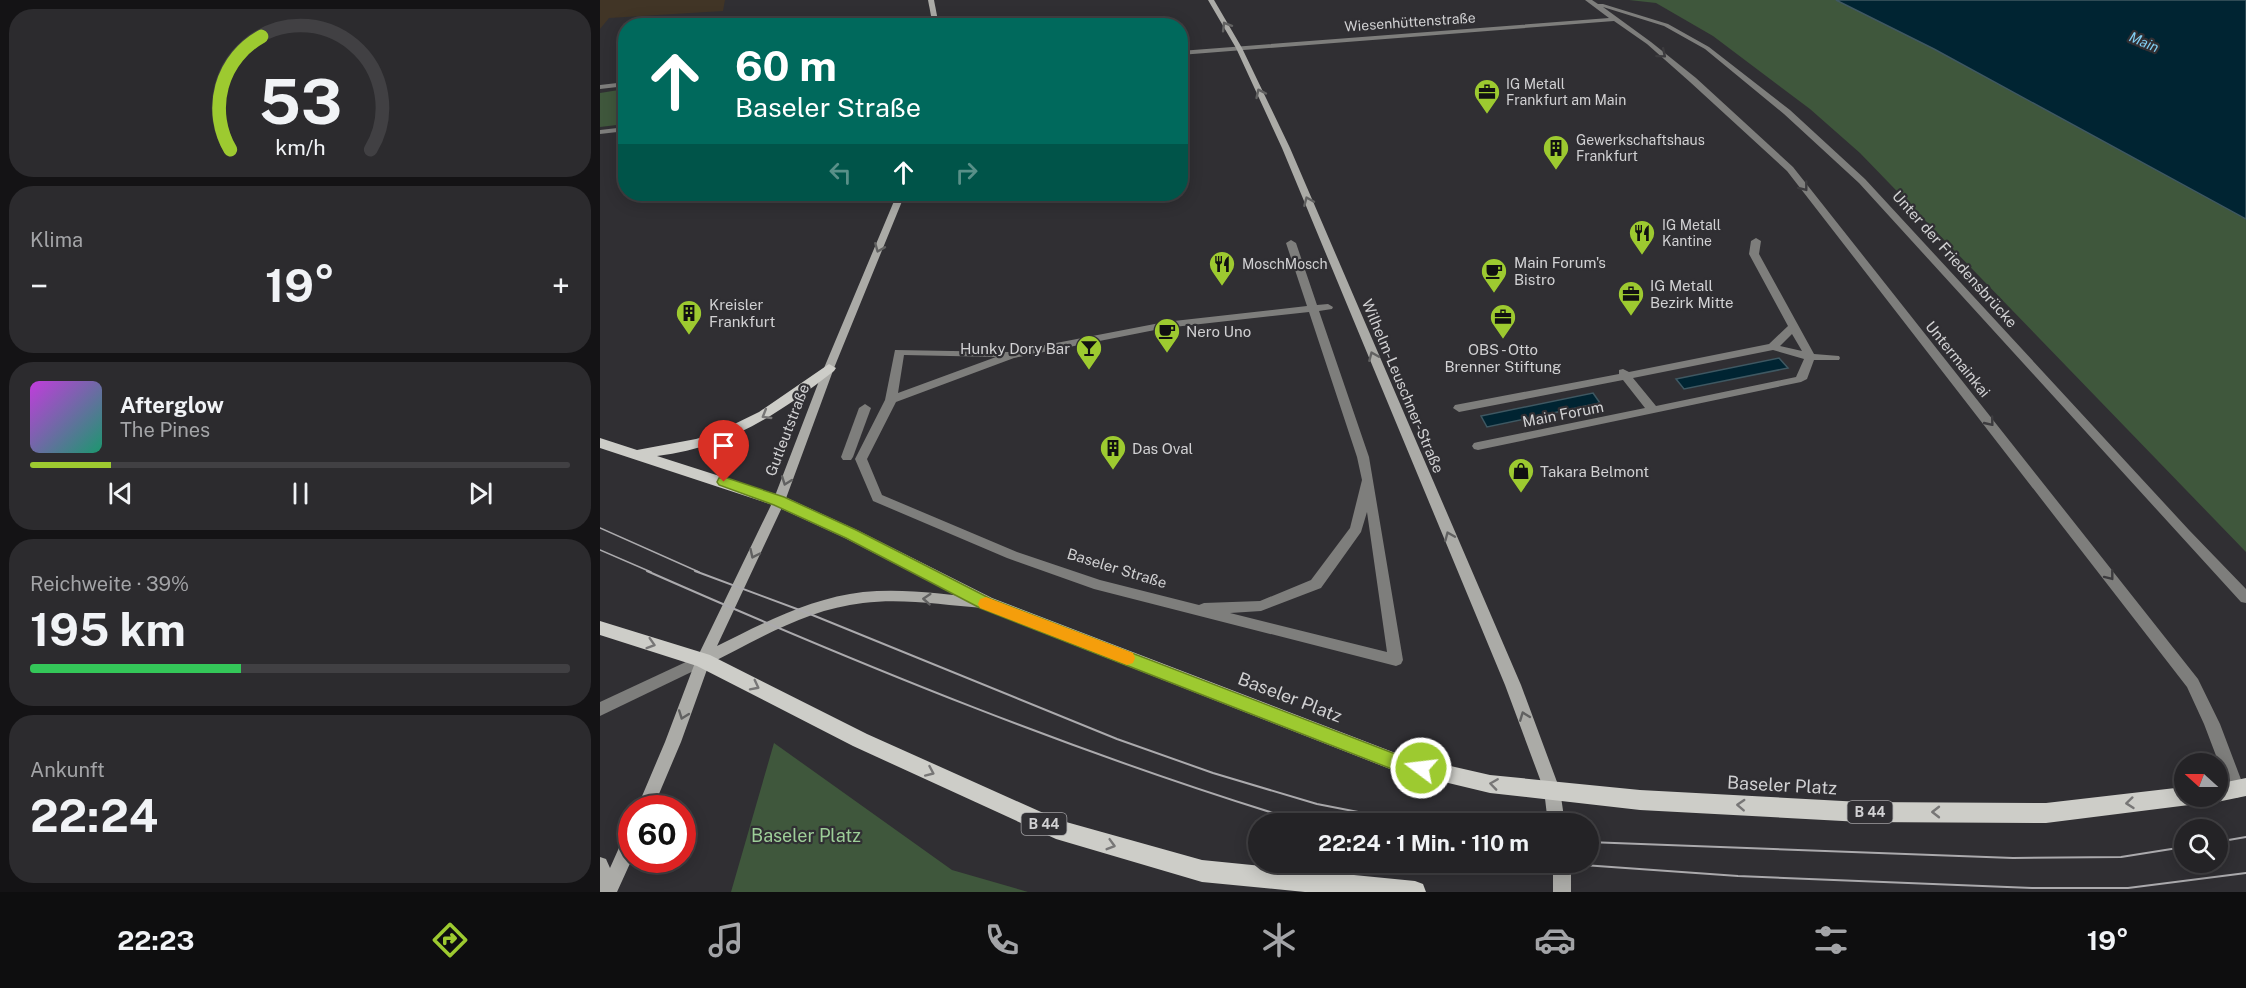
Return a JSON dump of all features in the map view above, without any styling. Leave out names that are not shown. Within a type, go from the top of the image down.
[{"type":"main road","points":[[931,0],[934,18]]},
{"type":"main road","name":"Wilhelm-Leuschner-Straße","points":[[1211,0],[1239,48],[1286,148],[1513,685],[1552,790]]},
{"type":"main road","name":"Gutleutstraße","points":[[651,795],[674,742],[703,660],[779,501],[829,368],[898,201]]},
{"type":"main road","points":[[634,454],[677,450],[711,441],[740,429],[767,415],[829,368]]},
{"type":"main road","name":"B 44","points":[[600,443],[779,501],[851,534],[986,603]]},
{"type":"main road","name":"B 44","points":[[703,660],[805,612],[855,599],[887,596],[986,603]]},
{"type":"main road","name":"Baseler Platz","points":[[986,603],[1397,763],[1490,784],[1640,800],[1872,812],[2046,813],[2174,798]]},
{"type":"main road","name":"B 44","points":[[600,628],[703,660],[860,740],[1056,829],[1202,870],[1415,892]]},
{"type":"main road","points":[[1552,790],[1555,813]]},
{"type":"main road","points":[[600,864],[607,892]]},
{"type":"main road","points":[[607,892],[618,868]]},
{"type":"main road","points":[[1562,873],[1562,892]]},
{"type":"street","name":"Unter der Friedensbrücke","points":[[1591,2],[1642,17],[1681,32],[1707,48],[1787,112],[1862,181],[2246,598]]},
{"type":"street","name":"Untermainkai","points":[[1591,2],[1693,80],[1790,169],[2193,683],[2233,790]]},
{"type":"street","name":"Wiesenhüttenstraße","points":[[1188,52],[1642,17]]},
{"type":"street","points":[[600,87],[618,85]]},
{"type":"street","points":[[600,132],[618,130]]},
{"type":"street","points":[[1756,241],[1754,254],[1810,357]]},
{"type":"street","points":[[1188,608],[1261,606],[1316,584],[1356,529],[1368,480],[1363,458],[1311,309],[1291,243]]},
{"type":"street","points":[[891,400],[1011,355],[1166,325],[1328,307]]},
{"type":"street","points":[[1773,346],[1793,327]]},
{"type":"street","name":"Main Forum","points":[[1460,408],[1624,373],[1773,346],[1810,357],[1835,358]]},
{"type":"street","points":[[854,458],[891,400],[899,352],[1011,355]]},
{"type":"street","name":"Main Forum","points":[[1478,446],[1801,379],[1810,357]]},
{"type":"street","points":[[1624,373],[1654,411]]},
{"type":"street","points":[[854,458],[865,408]]},
{"type":"street","name":"Baseler Straße","points":[[854,458],[877,498],[1012,555],[1099,585],[1396,660],[1368,480]]},
{"type":"street","points":[[600,709],[703,660]]},
{"type":"shaded area","points":[[600,0],[725,0],[723,11],[609,18],[600,29]]},
{"type":"green space","points":[[1629,0],[1836,0],[1934,49],[2246,219],[2246,552],[1860,153],[1810,109],[1713,36],[1656,3]]},
{"type":"green space","points":[[618,90],[618,125],[600,127],[600,93]]},
{"type":"green space","name":"Baseler Platz","points":[[774,743],[952,870],[1028,892],[731,892]]},
{"type":"water","name":"Main","points":[[1836,0],[2246,0],[2246,219],[1934,49]]},
{"type":"water","points":[[1779,358],[1788,368],[1684,389],[1676,379]]},
{"type":"water","points":[[1593,393],[1600,403],[1487,427],[1481,416]]},
{"type":"tram line","points":[[600,528],[699,572]]},
{"type":"tram line","points":[[600,550],[651,572]]},
{"type":"tram line","points":[[647,571],[974,708],[1141,769],[1273,813]]},
{"type":"tram line","points":[[695,571],[805,612],[1117,739],[1213,773],[1317,804],[1363,813]]},
{"type":"tram line","points":[[2228,840],[2246,837]]},
{"type":"tram line","points":[[1599,842],[2013,858],[2121,857],[2174,849]]},
{"type":"tram line","points":[[1599,866],[1738,876],[2032,888],[2128,888],[2246,873]]},
{"type":"slow traffic","points":[[986,604],[1127,658]]},
{"type":"place","name":"IG Metall Frankfurt am Main","points":[[1487,115]]},
{"type":"place","name":"Gewerkschaftshaus Frankfurt","points":[[1556,171]]},
{"type":"place","name":"IG Metall Kantine","points":[[1642,256]]},
{"type":"place","name":"MoschMosch","points":[[1222,287]]},
{"type":"place","name":"Main Forum's Bistro","points":[[1494,294]]},
{"type":"place","name":"IG Metall Bezirk Mitte","points":[[1631,317]]},
{"type":"place","name":"Kreisler Frankfurt","points":[[689,336]]},
{"type":"place","name":"OBS - Otto Brenner Stiftung","points":[[1503,340]]},
{"type":"place","name":"Nero Uno","points":[[1167,354]]},
{"type":"place","name":"Hunky Dory Bar","points":[[1089,371]]},
{"type":"place","name":"Das Oval","points":[[1113,471]]},
{"type":"place","name":"Takara Belmont","points":[[1521,494]]},
{"type":"route","points":[[724,482],[779,501],[851,534],[986,603],[1397,763],[1421,768]]}]
